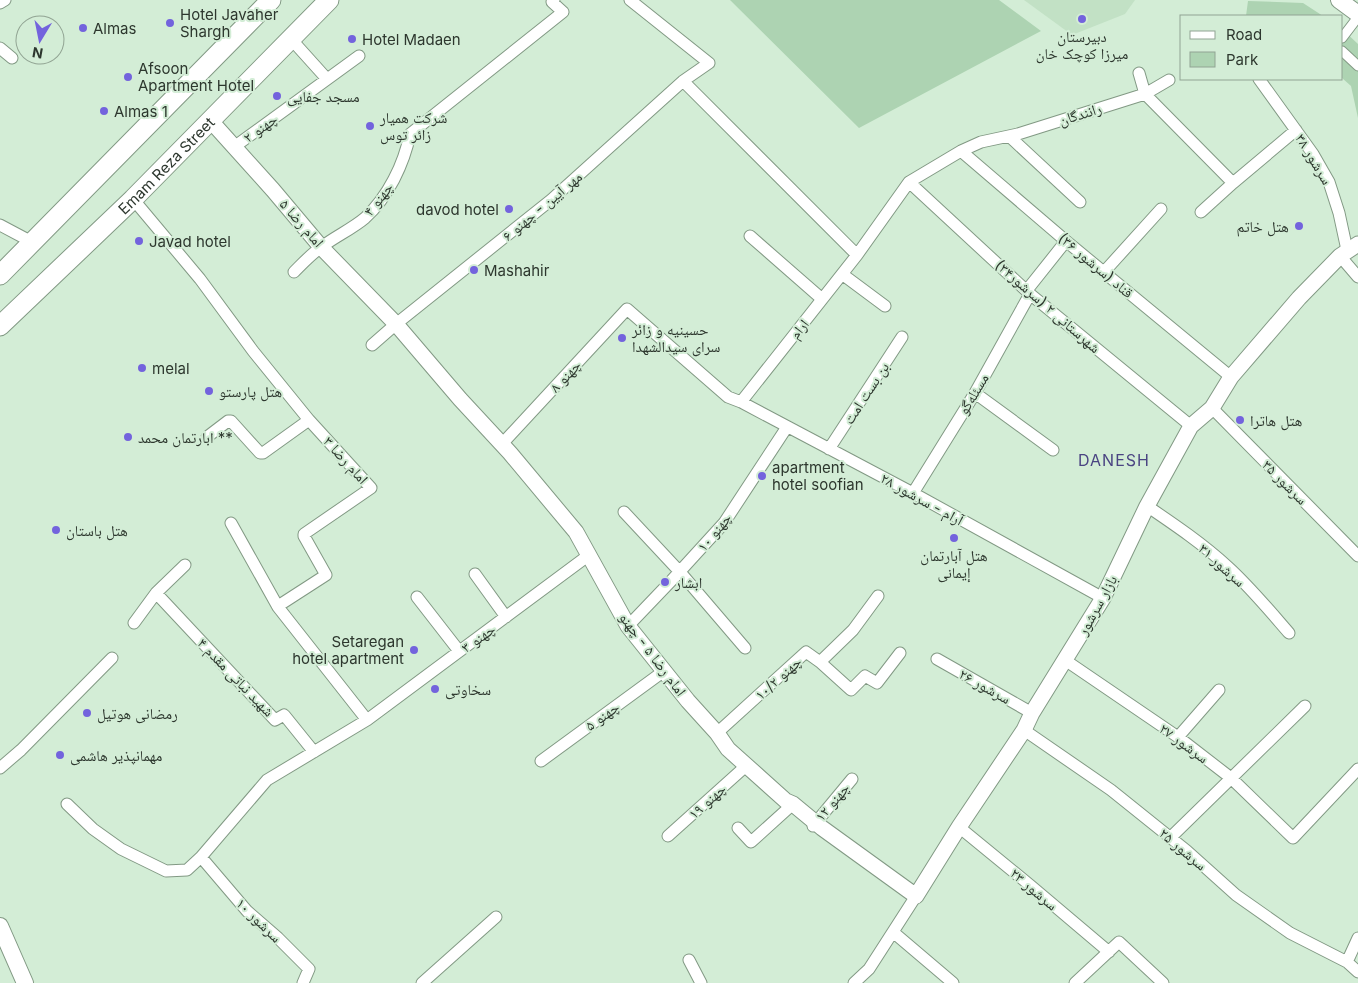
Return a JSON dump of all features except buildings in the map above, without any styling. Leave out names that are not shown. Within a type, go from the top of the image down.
[{"type":"main road","points":[[0,275],[271,0]]},
{"type":"main road","name":"Emam Reza Street","points":[[0,326],[133,199],[330,0]]},
{"type":"main road","points":[[1339,0],[1358,16]]},
{"type":"main road","points":[[0,926],[25,983]]},
{"type":"street","points":[[0,3],[5,0]]},
{"type":"street","name":"چهنو ۴","points":[[294,272],[321,246],[364,218],[384,195],[399,170],[408,146],[410,134],[563,12],[552,2],[554,0]]},
{"type":"street","name":"مهر آیین - چهنو ۶","points":[[372,345],[551,200],[683,81],[709,63],[630,0]]},
{"type":"street","points":[[1343,37],[1358,16]]},
{"type":"street","points":[[291,39],[327,79]]},
{"type":"street","points":[[0,48],[12,58]]},
{"type":"street","points":[[1343,52],[1358,66]]},
{"type":"street","name":"چهنو ۲","points":[[234,147],[359,56]]},
{"type":"street","points":[[1138,73],[1145,94],[1233,183]]},
{"type":"street","name":"رانندگان","points":[[857,255],[908,182],[961,151],[981,142],[1009,136],[1145,94],[1169,80]]},
{"type":"street","name":"سرشور ۳۸","points":[[1260,80],[1313,154],[1329,182],[1349,250]]},
{"type":"street","points":[[683,81],[857,255]]},
{"type":"street","name":"امام رضا ۵","points":[[210,120],[321,246],[396,324]]},
{"type":"street","points":[[1201,212],[1296,130]]},
{"type":"street","points":[[1009,136],[1080,202]]},
{"type":"street","name":"قناد (سرشور ۳۶)","points":[[961,151],[1066,241],[1232,377]]},
{"type":"street","name":"شهرستانی ۲ (سرشور۳۴)","points":[[908,182],[1029,292],[1191,426]]},
{"type":"street","name":"امام رضا ۳","points":[[133,199],[200,279],[253,351],[309,420],[371,488],[304,535],[326,575],[278,606]]},
{"type":"street","points":[[1104,272],[1162,209]]},
{"type":"street","points":[[0,225],[32,242]]},
{"type":"street","points":[[750,236],[822,299]]},
{"type":"street","name":"مسئله‌گو","points":[[912,493],[975,393],[1029,292],[1066,241]]},
{"type":"street","points":[[1349,250],[1358,277]]},
{"type":"street","name":"بازار سرشور","points":[[854,983],[869,970],[959,827],[1024,730],[1032,713],[1103,598],[1147,506],[1191,426],[1212,408],[1232,377],[1299,298],[1349,250]]},
{"type":"street","name":"ارام","points":[[741,402],[857,255]]},
{"type":"street","points":[[842,274],[885,306]]},
{"type":"street","name":"آرام - سرشور ۲۸","points":[[627,309],[728,397],[741,402],[912,493],[1103,598]]},
{"type":"street","name":"چهنو ۸","points":[[502,444],[627,309]]},
{"type":"street","name":"امام رضا ۵ - چهنو","points":[[396,324],[460,399],[502,444],[576,532],[628,626],[688,701],[717,733],[728,750],[814,824],[916,896]]},
{"type":"street","name":"بن بست امت","points":[[829,449],[902,337]]},
{"type":"street","points":[[975,393],[1053,450]]},
{"type":"street","name":"سرشور ۳۵","points":[[1212,408],[1358,556]]},
{"type":"street","points":[[207,437],[231,420],[260,453],[263,453],[309,420]]},
{"type":"street","name":"چهنو ۱۰","points":[[628,626],[724,523],[787,427]]},
{"type":"street","name":"سرشور ۳۱","points":[[1147,506],[1204,547],[1228,568],[1288,633]]},
{"type":"street","points":[[624,512],[680,572],[745,648]]},
{"type":"street","points":[[231,524],[278,606],[366,720]]},
{"type":"street","name":"چهنو ۳","points":[[67,804],[93,829],[120,849],[166,871],[187,870],[267,780],[366,720],[589,555]]},
{"type":"street","points":[[134,623],[156,593],[185,565]]},
{"type":"street","points":[[475,574],[506,617]]},
{"type":"street","name":"شهید نباتی مقدم ۴","points":[[156,593],[275,720],[284,715],[314,752]]},
{"type":"street","name":"چهنو ۱۰/۲","points":[[717,733],[806,652],[820,662],[853,630],[878,596]]},
{"type":"street","points":[[417,597],[459,651]]},
{"type":"street","points":[[820,662],[851,690],[865,676],[877,684],[900,653]]},
{"type":"street","points":[[0,768],[21,750],[112,658]]},
{"type":"street","name":"سرشور ۲۶","points":[[937,659],[1032,713]]},
{"type":"street","name":"سرشور ۲۷","points":[[1065,660],[1178,737],[1231,778],[1294,838],[1358,769]]},
{"type":"street","name":"چهنو ۵","points":[[541,761],[664,671]]},
{"type":"street","points":[[1178,737],[1220,690]]},
{"type":"street","points":[[1170,838],[1305,706]]},
{"type":"street","name":"سرشور ۲۵","points":[[1024,730],[1111,790],[1236,895],[1290,933],[1347,962],[1358,972]]},
{"type":"street","name":"چهنو ۱۹","points":[[668,836],[746,766]]},
{"type":"street","name":"چهنو ۱۲","points":[[814,824],[852,779]]},
{"type":"street","points":[[738,828],[752,842],[793,804]]},
{"type":"street","name":"سرشور ۲۳","points":[[959,827],[1109,952]]},
{"type":"street","name":"سرشور ۱۰","points":[[201,856],[247,911],[309,969],[303,983]]},
{"type":"street","points":[[422,983],[496,918]]},
{"type":"street","points":[[893,932],[953,983]]},
{"type":"street","points":[[1347,962],[1358,938]]},
{"type":"street","points":[[1075,983],[1120,942],[1163,983]]},
{"type":"street","points":[[689,960],[701,983]]},
{"type":"shaded area","name":"دبیرستان میرزا کوچک خان","points":[[1024,0],[1135,0],[1125,14],[1072,35]]},
{"type":"green space","points":[[730,0],[999,0],[1041,31],[859,128]]},
{"type":"green space","points":[[1248,1],[1303,3],[1321,15],[1246,15]]},
{"type":"green space","points":[[1343,30],[1358,44],[1358,118],[1351,86],[1343,79]]},
{"type":"place","name":"دبیرستان میرزا کوچک خان","points":[[1082,19]]},
{"type":"place","name":"Hotel Javaher Shargh","points":[[170,23]]},
{"type":"place","name":"Almas","points":[[83,28]]},
{"type":"place","name":"Hotel Madaen","points":[[352,39]]},
{"type":"place","name":"Afsoon Apartment Hotel","points":[[128,77]]},
{"type":"place","name":"مسجد جفایی","points":[[277,96]]},
{"type":"place","name":"Almas 1","points":[[104,111]]},
{"type":"place","name":"شرکت همیار زائر توس","points":[[370,126]]},
{"type":"place","name":"davod hotel","points":[[509,209]]},
{"type":"place","name":"هتل خاتم","points":[[1299,226]]},
{"type":"place","name":"Javad hotel","points":[[139,241]]},
{"type":"place","name":"Mashahir","points":[[474,270]]},
{"type":"place","name":"حسینیه و زائر سرای سیدالشهدا","points":[[622,338]]},
{"type":"place","name":"melal","points":[[142,368]]},
{"type":"place","name":"هتل پارستو","points":[[209,391]]},
{"type":"place","name":"هتل هاترا","points":[[1240,420]]},
{"type":"place","name":"ابارتمان محمد **","points":[[128,437]]},
{"type":"place","name":"apartment hotel soofian","points":[[762,476]]},
{"type":"place","name":"هتل باستان","points":[[56,530]]},
{"type":"place","name":"هتل آبارتمان إیمانی","points":[[954,538]]},
{"type":"place","name":"ابشار","points":[[665,582]]},
{"type":"place","name":"Setaregan hotel apartment","points":[[414,650]]},
{"type":"place","name":"سخاوتی","points":[[435,689]]},
{"type":"place","name":"رمضانی هوتیل","points":[[87,713]]},
{"type":"place","name":"مهمانپذیر هاشمی","points":[[60,755]]},
{"type":"district","name":"DANESH","points":[[1114,460]]}]
